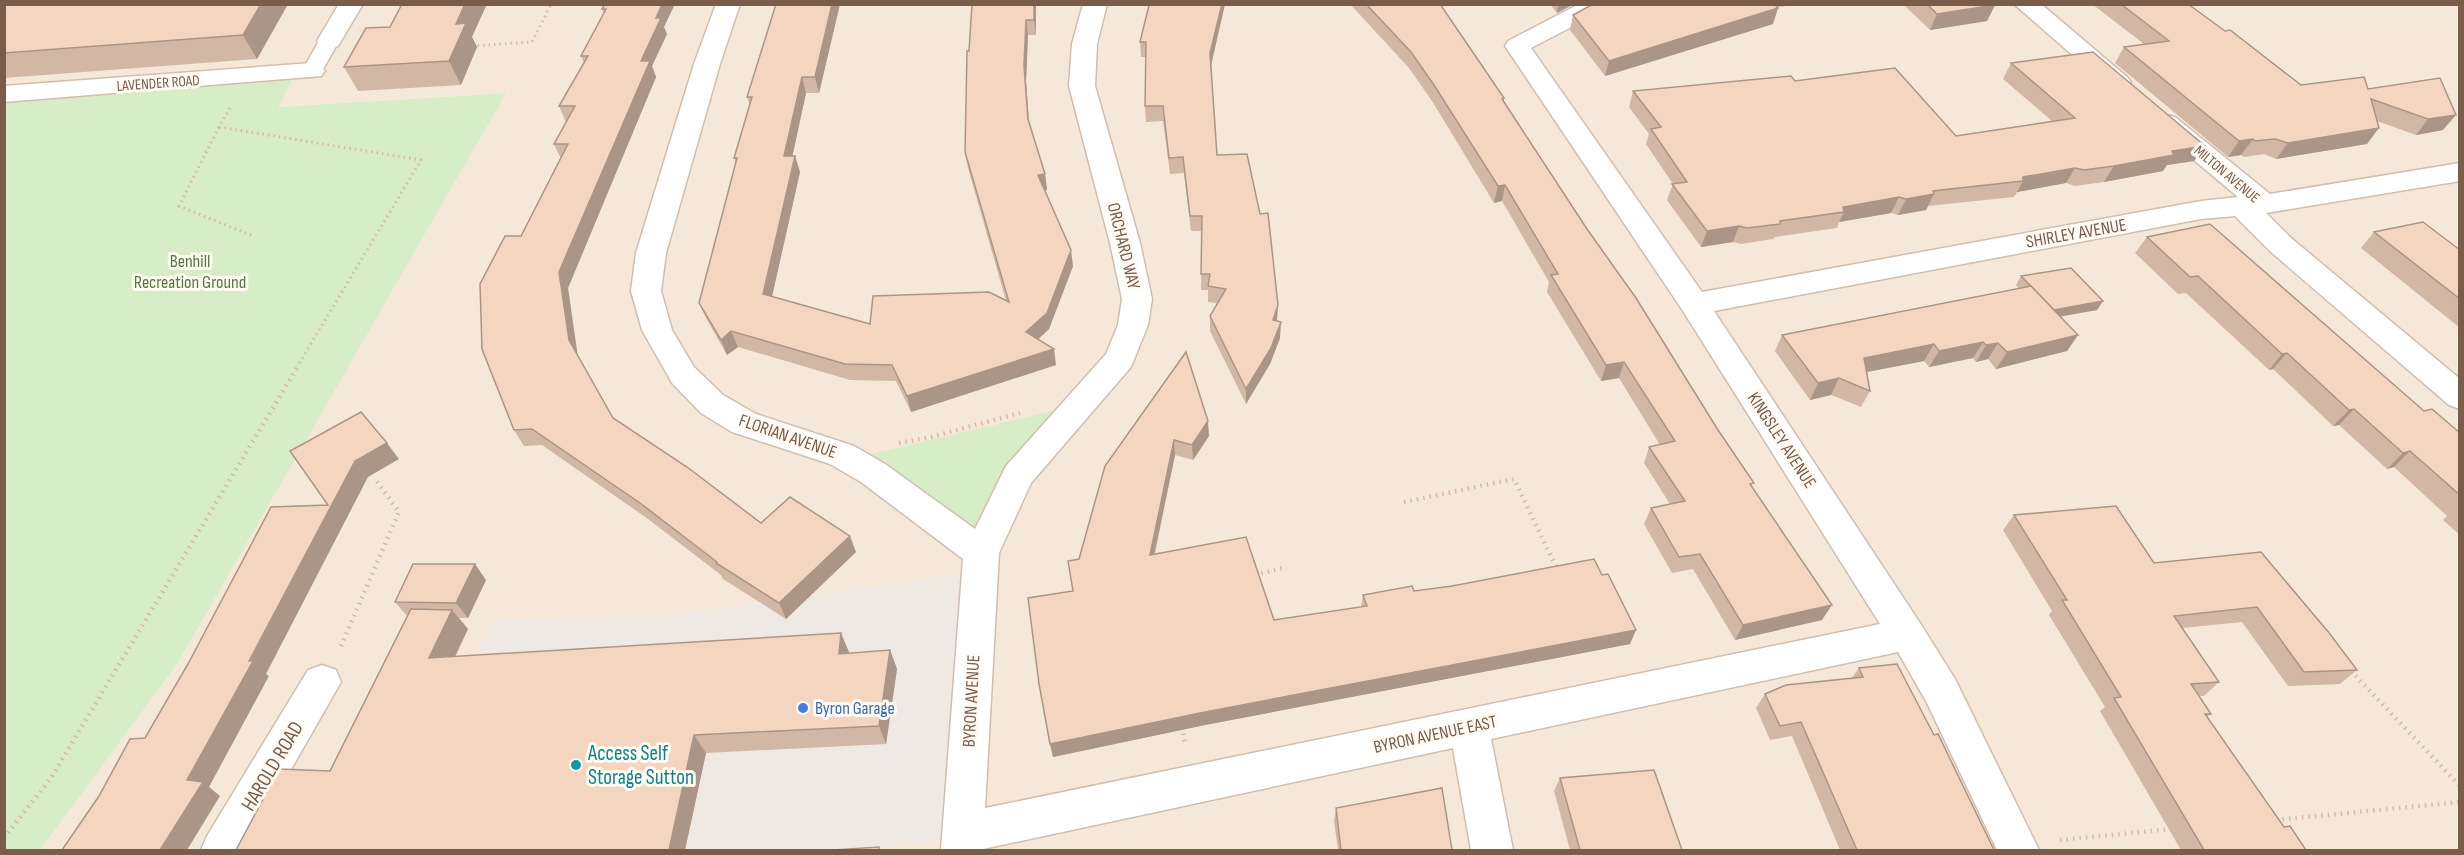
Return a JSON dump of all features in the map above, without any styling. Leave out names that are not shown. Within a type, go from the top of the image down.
[{"type":"street","points":[[329,41],[351,4]]},
{"type":"street","name":"FLORIAN AVENUE","points":[[728,4],[707,64],[651,253],[646,291],[657,330],[683,375],[712,404],[744,423],[842,455],[873,473],[981,552]]},
{"type":"street","name":"ORCHARD WAY","points":[[981,552],[1018,475],[1120,359],[1133,325],[1137,299],[1125,243],[1082,86],[1081,62],[1084,38],[1095,4]]},
{"type":"street","name":"KINGSLEY AVENUE","points":[[1598,4],[1517,46],[1694,304],[1907,634],[1941,691],[2017,847]]},
{"type":"street","name":"MILTON AVENUE","points":[[2025,4],[2139,100],[2253,206],[2281,245],[2460,397]]},
{"type":"street","name":"LAVENDER ROAD","points":[[4,94],[312,71]]},
{"type":"street","name":"SHIRLEY AVENUE","points":[[1694,304],[2201,210],[2253,206],[2460,171]]},
{"type":"street","name":"BYRON AVENUE","points":[[962,842],[981,552]]},
{"type":"street","name":"BYRON AVENUE EAST","points":[[962,842],[1194,785],[1907,634]]},
{"type":"street","name":"HAROLD ROAD","points":[[222,850],[322,682]]},
{"type":"street","points":[[1469,727],[1492,850]]},
{"type":"lane","points":[[312,71],[329,41]]},
{"type":"path","points":[[461,46],[532,42],[551,4]]},
{"type":"path","points":[[248,76],[179,206],[253,236]]},
{"type":"path","points":[[4,838],[51,778],[421,160],[219,127]]},
{"type":"path","points":[[842,455],[931,437],[1086,397]]},
{"type":"path","points":[[1404,502],[1514,479],[1558,572]]},
{"type":"path","points":[[322,682],[329,671],[399,512],[376,480]]},
{"type":"path","points":[[1250,576],[1283,568]]},
{"type":"path","points":[[2346,665],[2460,786]]},
{"type":"path","points":[[1180,717],[1194,785]]},
{"type":"path","points":[[2272,820],[2460,802]]},
{"type":"path","points":[[2017,847],[2179,829]]},
{"type":"shaded area","points":[[5,4],[2459,5],[2459,850],[2018,850],[1941,691],[1907,634],[1470,727],[1492,850],[837,850],[964,573],[710,610],[614,617],[410,850],[40,850],[176,666],[505,93],[277,107],[296,73],[5,94]]},
{"type":"shaded area","points":[[964,573],[954,841],[837,850],[410,850],[418,776],[492,620],[614,617],[710,610]]},
{"type":"shaded area","points":[[1899,645],[2001,850],[1502,850],[1481,736]]},
{"type":"green space","name":"Benhill Recreation Ground","points":[[296,72],[278,107],[506,93],[176,666],[40,850],[5,850],[5,94]]},
{"type":"green space","points":[[1069,407],[978,538],[863,456]]},
{"type":"building","points":[[4,4],[261,4],[243,35],[4,53]]},
{"type":"building","points":[[402,4],[465,4],[456,24],[466,23],[449,61],[344,67],[366,28],[390,27]]},
{"type":"building","points":[[605,4],[662,4],[656,18],[661,18],[641,61],[650,61],[559,272],[569,340],[613,418],[687,467],[761,523],[790,497],[850,536],[779,603],[716,563],[640,503],[532,429],[514,430],[482,349],[480,284],[505,236],[521,236],[568,144],[554,144],[575,106],[559,106],[588,56],[581,56],[606,9],[602,9]]},
{"type":"building","points":[[776,4],[832,4],[815,77],[802,77],[784,156],[795,156],[763,294],[870,324],[873,296],[989,292],[1009,302],[965,152],[967,51],[969,51],[972,4],[1034,4],[1034,20],[1026,20],[1024,66],[1028,119],[1045,174],[1038,175],[1071,250],[1047,313],[1026,332],[1054,349],[907,396],[892,365],[845,364],[731,331],[721,340],[699,303],[737,158],[734,158],[752,97],[747,97]]},
{"type":"building","points":[[1151,4],[1222,4],[1210,53],[1217,155],[1247,154],[1260,214],[1268,213],[1278,305],[1273,320],[1281,322],[1271,348],[1246,389],[1210,316],[1226,289],[1208,286],[1210,274],[1201,274],[1202,216],[1190,216],[1183,157],[1169,158],[1163,106],[1145,106],[1146,42],[1140,42]]},
{"type":"building","points":[[1366,4],[1440,4],[1504,98],[1502,99],[1587,229],[1636,298],[1718,430],[1754,483],[1750,484],[1832,605],[1743,625],[1700,554],[1679,557],[1651,508],[1685,501],[1649,447],[1675,441],[1624,362],[1606,365],[1551,275],[1558,274],[1505,185],[1498,186],[1411,52]]},
{"type":"building","points":[[1593,4],[1774,4],[1778,8],[1609,61],[1573,15]]},
{"type":"building","points":[[1927,4],[1994,4],[1995,5],[1937,14]]},
{"type":"building","points":[[2121,4],[2188,4],[2225,31],[2230,30],[2301,85],[2364,77],[2368,89],[2440,78],[2456,115],[2428,119],[2371,99],[2379,128],[2288,143],[2275,139],[2239,141],[2124,47],[2169,41]]},
{"type":"building","points":[[2093,52],[2205,146],[2172,151],[2174,155],[2114,166],[2084,170],[2075,168],[2023,177],[2023,181],[1933,191],[1934,194],[1906,199],[1899,197],[1843,207],[1844,212],[1780,221],[1780,224],[1747,228],[1739,226],[1707,231],[1672,184],[1687,182],[1651,129],[1661,127],[1633,91],[1791,76],[1795,81],[1895,68],[1956,136],[2075,118],[2011,63]]},
{"type":"building","points":[[2423,222],[2460,250],[2460,299],[2374,232]]},
{"type":"building","points":[[2210,224],[2424,411],[2432,409],[2460,433],[2460,495],[2410,451],[2403,453],[2354,409],[2349,410],[2287,353],[2282,354],[2198,276],[2190,277],[2147,237]]},
{"type":"building","points":[[2071,268],[2103,301],[2054,310],[2021,276]]},
{"type":"building","points":[[2031,286],[2078,335],[2007,352],[1998,343],[1986,345],[1983,342],[1939,351],[1934,344],[1864,358],[1870,391],[1839,378],[1818,383],[1782,335]]},
{"type":"building","points":[[1186,352],[1208,421],[1192,445],[1174,440],[1150,555],[1246,537],[1274,620],[1367,606],[1363,595],[1412,586],[1414,591],[1452,586],[1594,559],[1602,575],[1608,574],[1636,630],[1205,712],[1050,744],[1039,684],[1028,598],[1073,591],[1068,561],[1079,559],[1105,466]]},
{"type":"building","points":[[361,412],[387,443],[355,461],[249,661],[253,661],[187,780],[203,782],[160,850],[62,850],[99,796],[130,739],[145,738],[188,664],[271,507],[328,505],[290,451]]},
{"type":"building","points":[[2116,506],[2154,563],[2261,552],[2357,670],[2304,672],[2257,607],[2174,616],[2219,682],[2191,684],[2211,714],[2205,714],[2284,827],[2290,826],[2306,850],[2204,850],[2114,698],[2121,697],[2062,600],[2067,600],[2014,515]]},
{"type":"building","points":[[413,564],[475,564],[456,603],[395,602]]},
{"type":"building","points":[[411,609],[452,610],[429,658],[841,633],[839,654],[890,650],[879,726],[694,735],[669,850],[236,850],[279,769],[330,771]]},
{"type":"building","points":[[1897,664],[1934,735],[1938,734],[1994,850],[1857,850],[1801,722],[1780,726],[1765,694],[1786,685],[1863,677],[1859,668]]},
{"type":"building","points":[[1654,770],[1682,850],[1580,850],[1560,778]]},
{"type":"building","points":[[1442,788],[1452,850],[1341,850],[1336,808]]},
{"type":"building","points":[[879,847],[879,850],[833,850]]},
{"type":"place","name":"Byron Garage","points":[[803,708]]},
{"type":"place","name":"Access Self Storage Sutton","points":[[576,765]]}]
